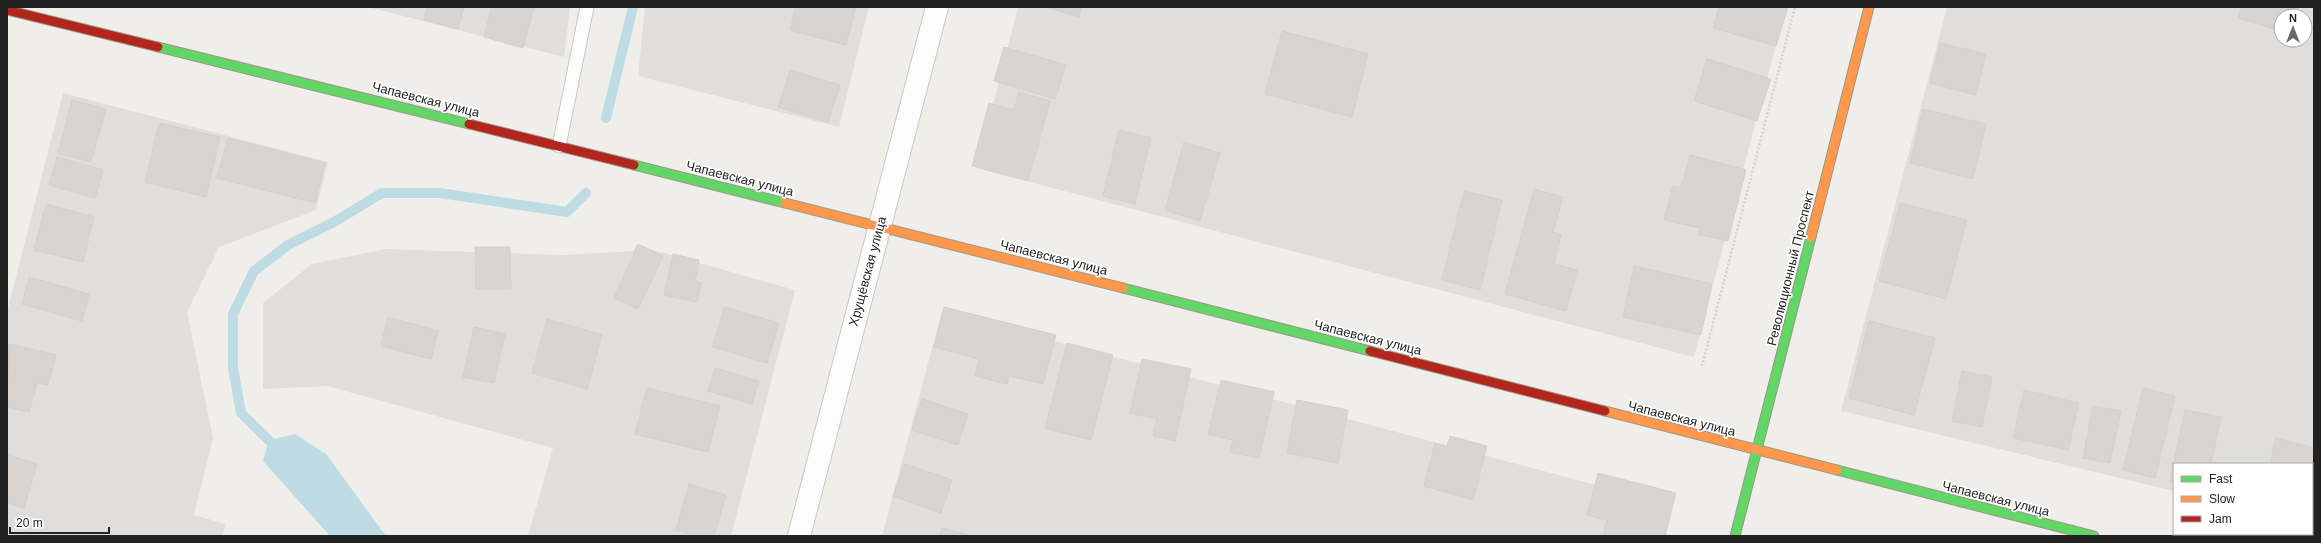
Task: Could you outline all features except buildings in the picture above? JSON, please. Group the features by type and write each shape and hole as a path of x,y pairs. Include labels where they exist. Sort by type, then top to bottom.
{"main road":[{"name":"Революционный Проспект","path":"1735,536 1870,7"},
{"name":"Чапаевская улица","path":"9,13 559,146 879,226 2094,536"}],"street":[{"name":"Хрущёвская улица","path":"799,536 937,7"}],"lane":[{"path":"559,146 587,7"}],"path":[{"path":"1702,366 1795,7"}],"shaded area":[{"path":"368,7 570,7 564,57"},
{"path":"645,7 869,7 839,127 638,76"},
{"path":"1018,7 1786,7 1694,357 977,168"},
{"path":"1947,7 2314,7 2314,524 2313,463 2173,463 2173,491 1841,411"},
{"path":"63,93 328,162 316,210 219,247 187,312 213,438 194,515 226,524 222,536 7,536 7,312"},
{"path":"636,245 795,290 731,536 528,536 553,448 327,386 263,389 263,303 312,264 386,249 563,255 634,251"},
{"path":"942,311 1656,501 1647,536 882,536"}],"water":[{"path":"295,434 326,454 386,536 330,536 263,461 269,440"}],"waterway":[{"path":"606,118 633,7"},
{"path":"278,449 241,413 233,368 233,314 254,271 288,245 334,222 382,193 440,193 567,212 586,193"}],"traffic: fast":[{"path":"158,47 469,124"},
{"path":"634,165 785,203"},
{"path":"1735,536 1811,237"},
{"path":"1123,288 1370,351"},
{"path":"1837,470 2094,536"}],"traffic: slow":[{"path":"1811,237 1869,7"},
{"path":"785,203 1123,288"},
{"path":"1605,411 1837,470"}],"traffic: jam":[{"path":"7,10 158,47"},
{"path":"469,124 634,165"},
{"path":"1370,351 1605,411"}]}
